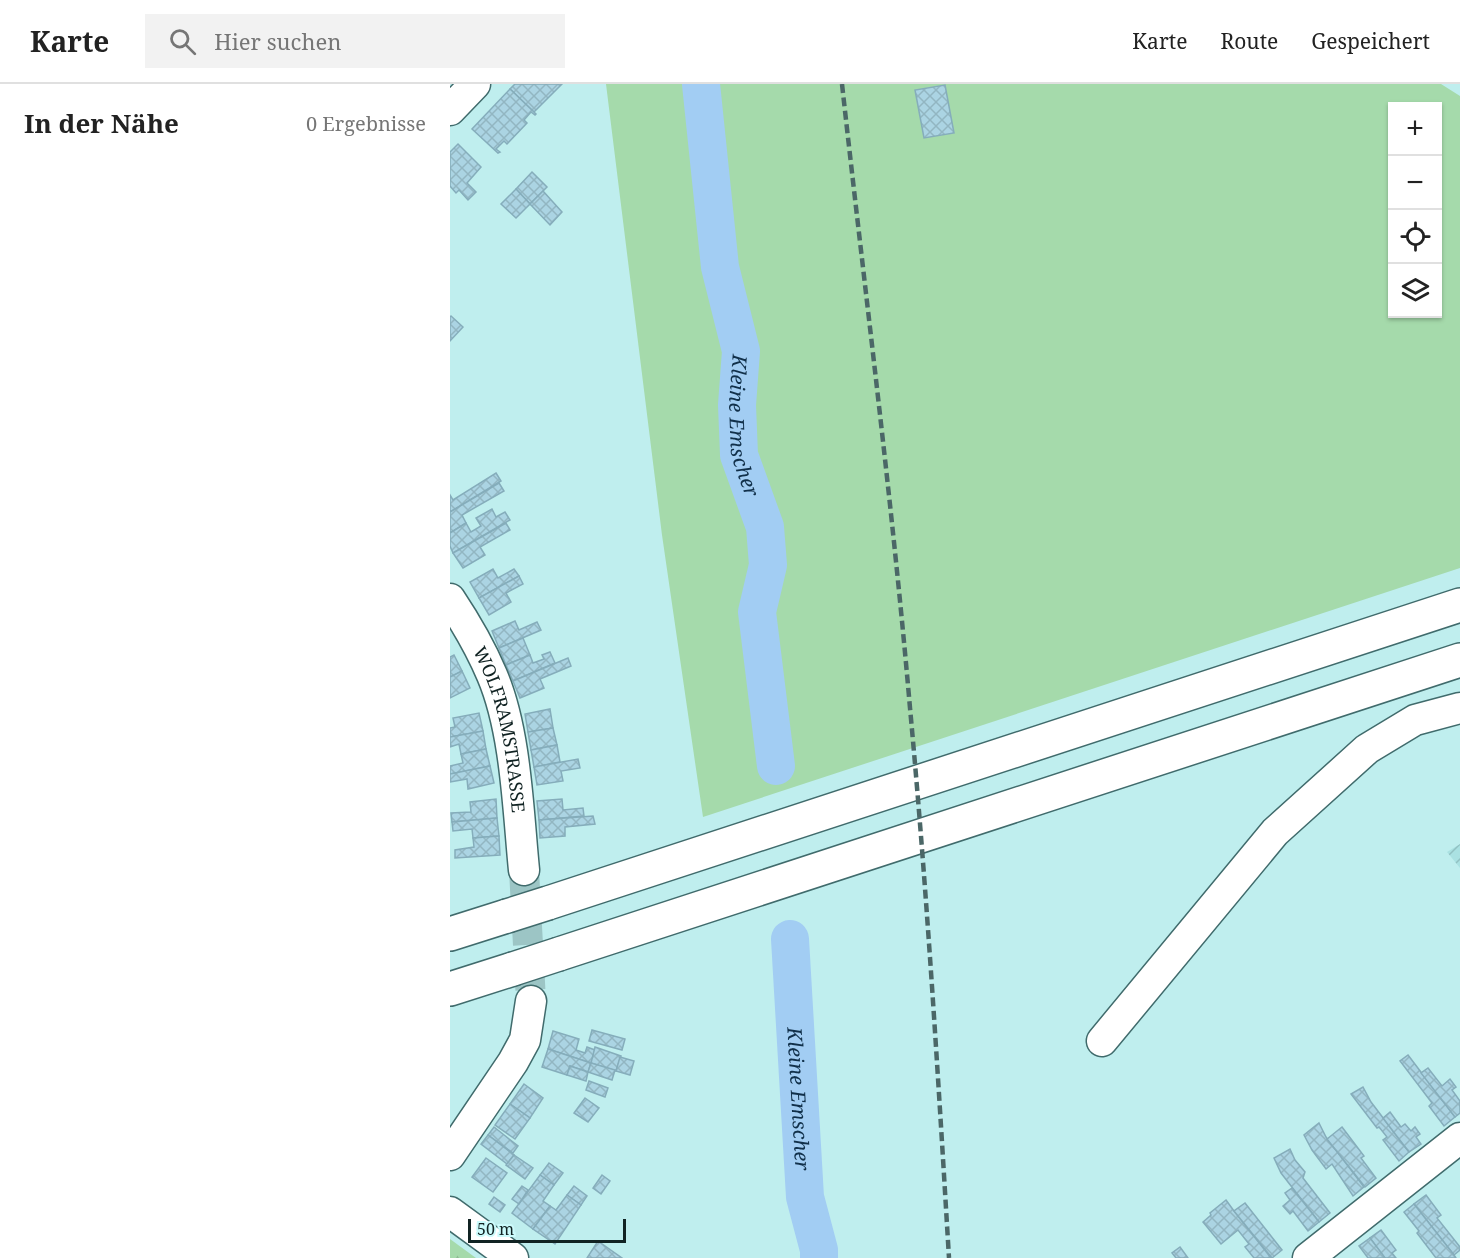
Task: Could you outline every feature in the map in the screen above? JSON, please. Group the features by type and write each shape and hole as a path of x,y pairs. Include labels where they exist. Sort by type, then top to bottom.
{"highway":[{"path":"450,934 1460,605"},
{"path":"450,989 1460,660"}],"street":[{"path":"450,110 475,84"},
{"name":"WOLFRAMSTRASSE","path":"450,599 482,654 493,676 500,698 512,760 524,870"},
{"path":"1102,1041 1275,832 1367,749 1415,720 1460,708"},
{"path":"450,1155 513,1062 525,1040 531,1001"},
{"path":"1308,1258 1460,1138"},
{"path":"450,1212 513,1258"}],"shaded area":[{"path":"1460,844 1460,868 1447,852"}],"green space":[{"path":"606,84 1441,84 1460,96 1460,568 703,817 662,535"},
{"path":"450,1239 476,1258 450,1258"}],"building":[{"path":"515,84 562,84 534,112 510,89"},
{"path":"945,85 954,133 924,138 915,90"},
{"path":"510,89 536,114 531,112 524,120 527,123 507,144 504,141 496,149 500,152 498,153 472,129"},
{"path":"458,144 481,167 467,183 476,192 468,200 459,190 456,193 450,186 450,152"},
{"path":"532,172 547,187 530,204 516,189"},
{"path":"516,189 530,204 516,218 501,204"},
{"path":"543,191 562,212 550,225 530,204"},
{"path":"450,317 463,327 450,341"},
{"path":"496,473 501,481 450,512 450,495 453,500"},
{"path":"499,483 504,491 462,515 466,523 450,533 450,512"},
{"path":"492,509 496,517 505,512 510,520 453,553 450,546 450,533 466,523 471,532 481,526 476,518"},
{"path":"506,523 510,530 480,547 485,555 463,568 453,553"},
{"path":"493,569 498,578 514,569 519,576 479,598 470,582"},
{"path":"519,576 523,584 506,593 511,602 489,615 479,598"},
{"path":"515,621 519,630 537,622 541,630 499,648 492,631"},
{"path":"523,638 530,655 506,665 499,648"},
{"path":"550,652 555,663 513,681 506,665 530,655 533,663 544,659 542,655"},
{"path":"454,655 462,671 450,677 450,657"},
{"path":"568,658 571,666 540,679 544,688 520,698 513,681"},
{"path":"462,671 470,688 450,698 450,677"},
{"path":"550,709 553,728 528,732 525,714"},
{"path":"479,713 483,731 450,737 450,728 455,727 453,718"},
{"path":"553,728 557,745 531,750 528,732"},
{"path":"483,731 486,749 461,754 459,744 450,747 450,737"},
{"path":"557,745 560,762 534,767 531,750"},
{"path":"486,749 490,766 450,774 450,766 463,763 461,754"},
{"path":"578,759 580,768 561,771 563,781 537,785 534,767"},
{"path":"490,766 494,783 468,789 467,779 450,782 450,774"},
{"path":"496,799 497,818 452,822 451,813 471,812 470,802"},
{"path":"562,799 563,810 583,808 584,816 539,820 537,801"},
{"path":"593,816 595,824 565,827 565,836 540,838 539,820"},
{"path":"497,818 499,836 473,838 472,829 453,831 452,822"},
{"path":"499,836 500,855 455,858 455,850 474,847 473,838"},
{"path":"592,1030 625,1039 622,1050 589,1041"},
{"path":"553,1031 579,1039 576,1050 585,1053 587,1047 595,1050 591,1063 548,1049"},
{"path":"595,1047 621,1056 616,1071 591,1063"},
{"path":"548,1049 591,1063 588,1072 570,1066 567,1075 542,1067"},
{"path":"1408,1055 1455,1117 1444,1126 1429,1106 1432,1103 1400,1061"},
{"path":"620,1057 634,1061 630,1075 616,1071"},
{"path":"591,1063 615,1070 612,1080 588,1072"},
{"path":"570,1066 588,1072 586,1081 567,1075"},
{"path":"1428,1068 1442,1086 1450,1079 1456,1087 1452,1090 1460,1101 1460,1113 1455,1117 1421,1073"},
{"path":"589,1081 608,1088 605,1097 586,1090"},
{"path":"524,1084 543,1098 530,1118 510,1104"},
{"path":"1363,1087 1371,1102 1409,1152 1399,1161 1383,1140 1387,1137 1379,1127 1377,1128 1351,1094"},
{"path":"585,1098 599,1108 588,1122 574,1113"},
{"path":"510,1104 530,1118 515,1139 495,1125"},
{"path":"1390,1112 1401,1127 1405,1124 1411,1131 1415,1127 1420,1134 1416,1137 1421,1144 1409,1152 1383,1118"},
{"path":"1319,1123 1326,1137 1364,1187 1353,1196 1332,1164 1326,1169 1304,1135"},
{"path":"494,1127 518,1146 513,1153 488,1135"},
{"path":"1342,1127 1364,1156 1361,1158 1376,1178 1365,1187 1327,1139"},
{"path":"488,1135 514,1155 507,1164 481,1144"},
{"path":"1290,1149 1295,1160 1305,1172 1303,1178 1330,1213 1319,1222 1281,1173 1274,1158"},
{"path":"514,1155 533,1168 525,1179 506,1165"},
{"path":"486,1158 507,1173 493,1192 472,1177"},
{"path":"549,1163 563,1173 554,1185 540,1175"},
{"path":"540,1175 554,1185 543,1201 550,1206 533,1229 512,1213"},
{"path":"602,1175 610,1181 601,1194 593,1188"},
{"path":"522,1186 528,1190 519,1204 512,1199"},
{"path":"574,1186 587,1196 581,1205 567,1195"},
{"path":"1292,1188 1319,1222 1308,1231 1293,1211 1290,1214 1283,1206 1290,1200 1285,1193"},
{"path":"567,1195 581,1205 555,1244 533,1229 550,1206 556,1210"},
{"path":"1426,1195 1441,1215 1437,1218 1460,1247 1454,1255 1414,1204"},
{"path":"494,1197 505,1205 500,1212 489,1204"},
{"path":"1226,1200 1271,1258 1254,1258 1245,1247 1249,1244 1238,1230 1221,1244 1203,1222"},
{"path":"1245,1203 1282,1250 1272,1258 1234,1211"},
{"path":"1414,1204 1456,1258 1436,1258 1404,1212"},
{"path":"1381,1230 1396,1250 1392,1253 1396,1258 1385,1258 1370,1238"},
{"path":"1370,1238 1385,1258 1368,1258 1359,1246"},
{"path":"598,1241 622,1258 587,1258"},
{"path":"1180,1247 1188,1258 1176,1258 1172,1253"}],"waterway":[{"name":"Kleine Emscher","path":"701,84 720,267 741,351 737,405 739,455 765,527 768,565 757,612 776,766"},
{"name":"Kleine Emscher","path":"790,939 805,1197 819,1258"}],"tunnel":[{"path":"524,870 531,1001"}],"railway":[{"path":"842,84 903,630 927,914 949,1258"}]}
